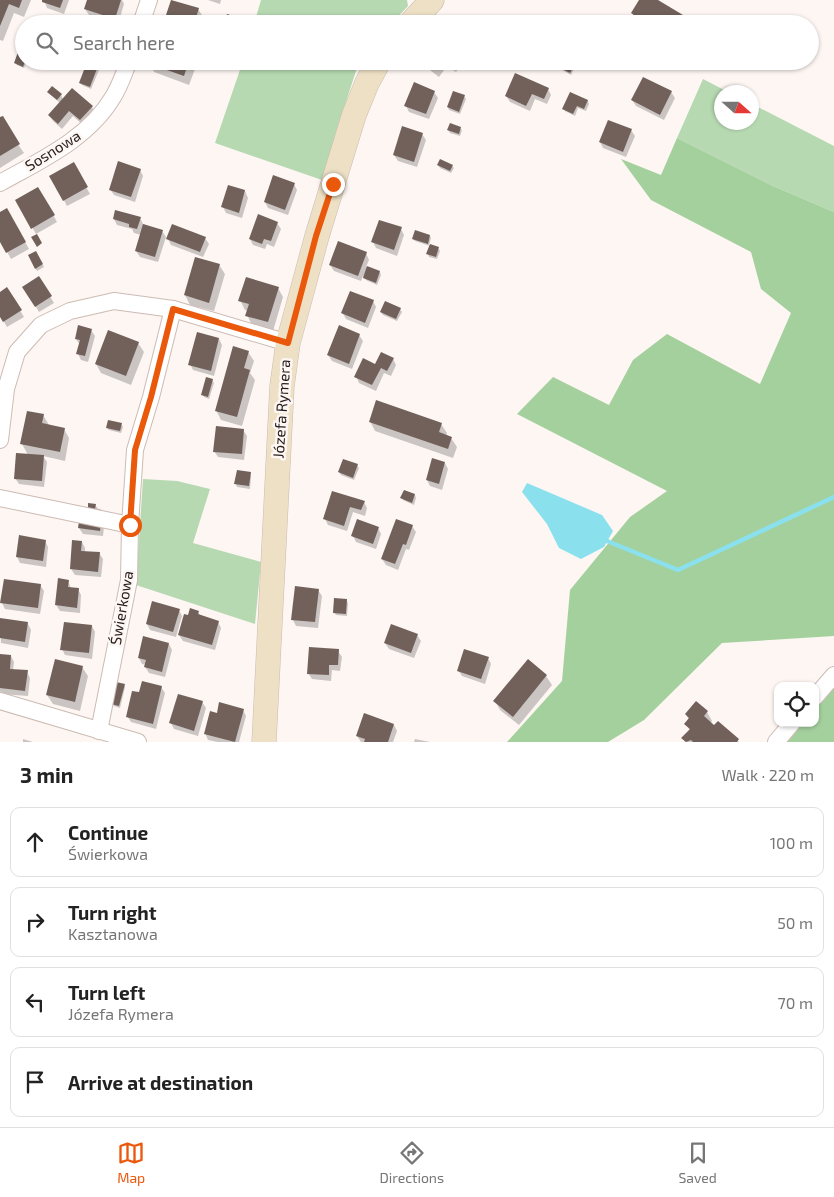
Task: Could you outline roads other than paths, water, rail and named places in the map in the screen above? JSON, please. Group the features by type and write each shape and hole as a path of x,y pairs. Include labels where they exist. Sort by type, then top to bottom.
{"street":[{"path":"144,15 149,0"},
{"path":"418,15 432,0"},
{"name":"Sosnowa","path":"0,183 64,146 85,131 102,114 114,96 125,70"},
{"name":"Józefa Rymera","path":"264,742 282,386 288,343 316,236 354,115 366,83 374,70"},
{"path":"0,440 2,404 17,352 41,325 70,312 114,301 173,309 288,343"},
{"name":"Świerkowa","path":"98,731 129,580 130,525 135,450 151,397 173,309"},
{"path":"0,498 130,525"},
{"path":"819,692 834,675"},
{"path":"0,702 138,742"},
{"path":"776,742 789,727"}],"water":[{"path":"527,483 602,515 613,531 604,547 581,559 559,548 547,524 522,492"}],"waterway":[{"path":"607,541 678,570 834,497"}]}
